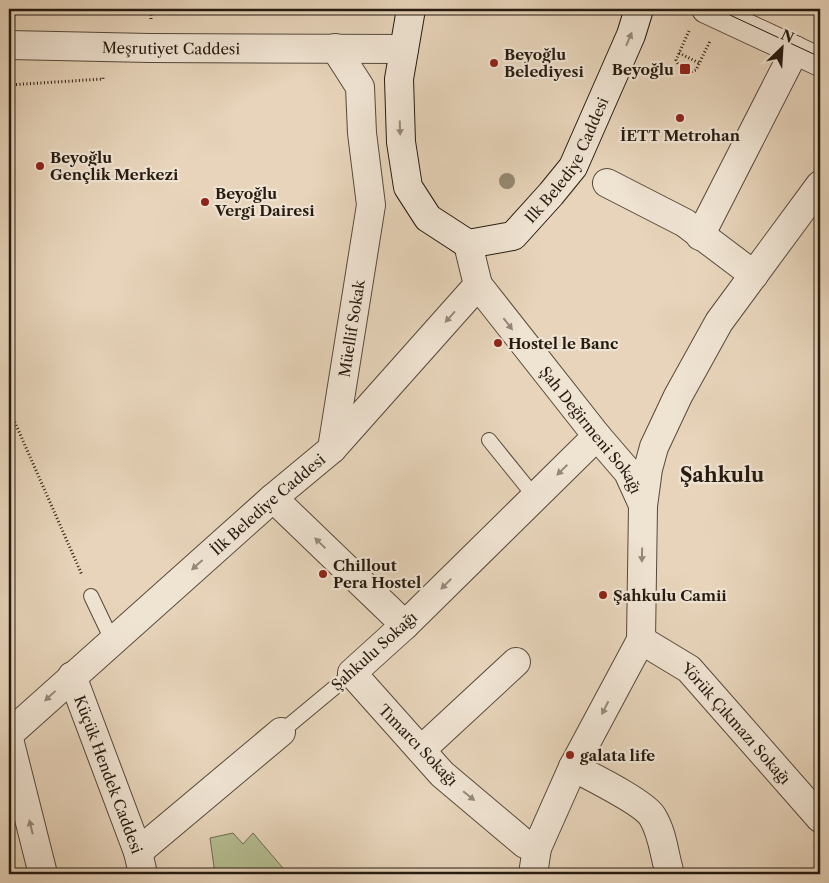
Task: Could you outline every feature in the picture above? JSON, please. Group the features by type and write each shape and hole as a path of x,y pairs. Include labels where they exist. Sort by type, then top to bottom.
{"street":[{"path":"411,9 399,79 401,142 408,187 428,218 468,244 478,285"},
{"name":"Ilk Belediye Caddesi","path":"468,244 513,236 573,167 631,35 639,9"},
{"path":"706,9 820,62"},
{"name":"Meşrutiyet Caddesi","path":"9,45 404,49"},
{"name":"Müellif Sokak","path":"332,450 371,205 362,134 360,87 335,48"},
{"path":"700,236 795,50"},
{"path":"607,183 685,223 754,275"},
{"path":"535,861 573,767 640,640 643,506 652,454 678,396 719,322 820,185"},
{"name":"İlk Belediye Caddesi","path":"9,734 273,498 332,450 478,285"},
{"name":"Şah Değirmeni Sokağı","path":"478,285 596,436 628,472 643,506"},
{"name":"Şahkulu Sokağı","path":"352,673 405,625 596,436"},
{"path":"273,498 405,625"},
{"name":"Yörük Çıkmazı Sokağı","path":"640,640 689,669 820,818"},
{"path":"420,750 516,662"},
{"name":"Tımarcı Sokağı","path":"352,673 442,774 525,844 535,861"},
{"name":"Küçük Hendek Caddesi","path":"72,676 140,863"},
{"name":"Şahkulu Sokağı","path":"140,863 281,732"},
{"path":"9,739 43,874"},
{"path":"573,767 638,804 651,814 660,833 670,874"}],"lane":[{"path":"488,440 535,497"},
{"path":"91,596 112,640"},
{"name":"Şahkulu Sokağı","path":"281,732 352,673"}],"path":[{"path":"689,31 676,60 679,66 690,72 696,70 710,40"},
{"path":"679,54 699,63"},
{"path":"9,85 86,79"},
{"path":"9,409 91,596"}],"green space":[{"path":"233,833 243,844 253,833 288,874 215,874 210,838"}],"tram line":[{"path":"717,9 820,57"}],"place":[{"name":"Beyoğlu Belediyesi","path":"494,63"},
{"name":"Beyoğlu","path":"685,69"},
{"name":"İETT Metrohan","path":"680,118"},
{"name":"Beyoğlu Gençlik Merkezi","path":"40,166"},
{"name":"Beyoğlu Vergi Dairesi","path":"205,202"},
{"name":"Hostel le Banc","path":"498,343"},
{"name":"Chillout Pera Hostel","path":"323,574"},
{"name":"Şahkulu Camii","path":"603,595"},
{"name":"galata life","path":"570,755"}],"district":[{"name":"Şahkulu","path":"722,475"}]}
